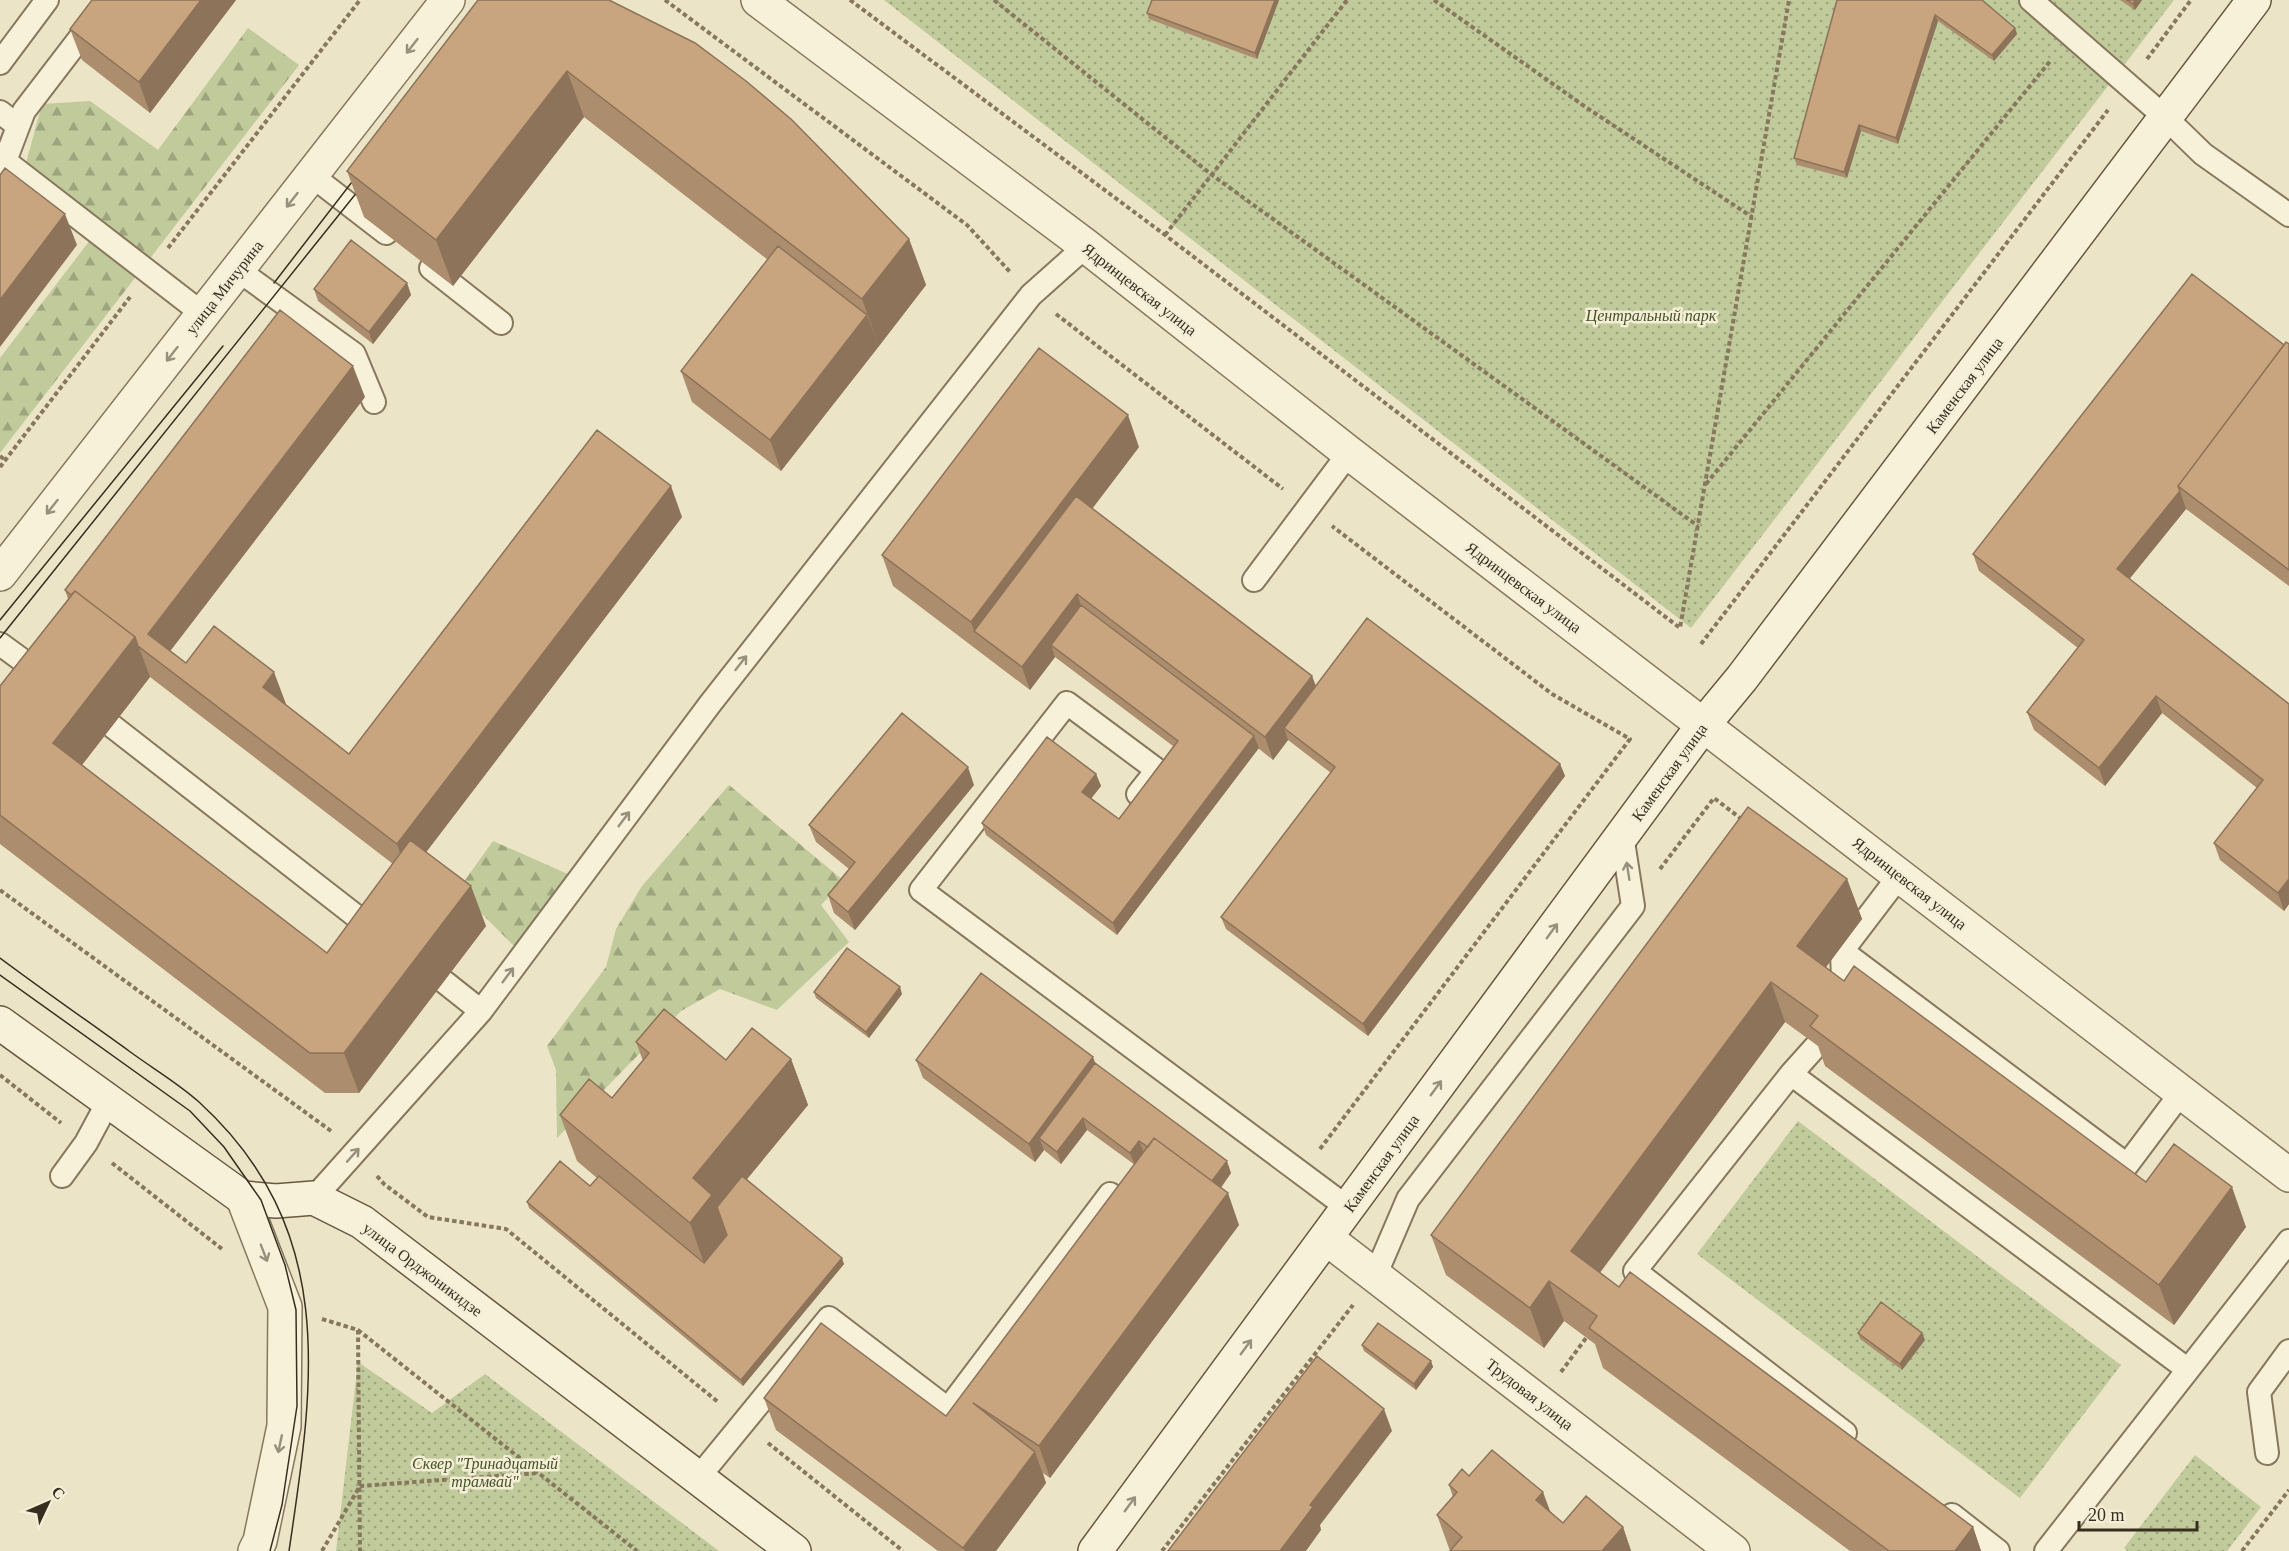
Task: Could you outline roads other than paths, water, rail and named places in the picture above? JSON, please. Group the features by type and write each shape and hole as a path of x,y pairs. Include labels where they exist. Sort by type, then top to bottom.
{"street":[{"name":"улица Мичурина","path":"0,574 448,0"},
{"name":"Ядринцевская улица","path":"758,0 1086,246 1348,453 2289,1175"},
{"name":"Каменская улица","path":"1095,1551 1704,724 1749,668 2254,0"},
{"path":"0,1023 243,1198 276,1201 314,1198"},
{"path":"243,1198 285,1307 284,1426 260,1541 255,1551"},
{"name":"улица Орджоникидзе","path":"314,1198 362,1222 404,1252 794,1551"},
{"name":"Трудовая улица","path":"1326,1238 1733,1551"}],"lane":[{"path":"0,63 47,0"},
{"path":"109,0 24,111 2,164 203,314"},
{"path":"2031,0 2166,117 2203,154 2289,215"},
{"path":"0,112 18,126"},
{"path":"311,175 501,323"},
{"path":"314,1198 481,1011 710,704 1031,295 1086,246"},
{"path":"238,270 354,354 374,402"},
{"path":"1254,580 1348,453"},
{"path":"0,644 50,680"},
{"path":"1129,806 1156,770 1067,703 921,890 1348,1208"},
{"path":"112,726 361,920"},
{"path":"1376,1276 1407,1199 1633,906 1622,836"},
{"path":"1844,1010 1842,951 1900,875"},
{"path":"1842,951 2127,1165 2181,1093"},
{"path":"423,965 481,1011"},
{"path":"1817,1045 1791,1074 1635,1271 1858,1443"},
{"path":"1791,1074 2187,1369"},
{"path":"62,1176 86,1143 108,1101"},
{"path":"698,1478 829,1318 948,1409 1110,1194"},
{"path":"2046,1551 2289,1241"},
{"path":"2266,1453 2259,1392 2289,1351"},
{"path":"1933,1501 1998,1551"}],"tram line":[{"path":"274,283 362,169"},
{"path":"0,638 366,181"},
{"path":"0,620 223,346"},
{"path":"0,958 199,1102 244,1151 276,1203 296,1256 306,1312 308,1369 305,1428 289,1551"},
{"path":"0,975 190,1111 224,1147 261,1200 285,1265 296,1310 297,1406 282,1505 270,1551"}],"park label":[{"name":"Центральный парк","path":"1651,315"},
{"name":"Сквер \"Тринадцатый трамвай\"","path":"485,1472"}]}
